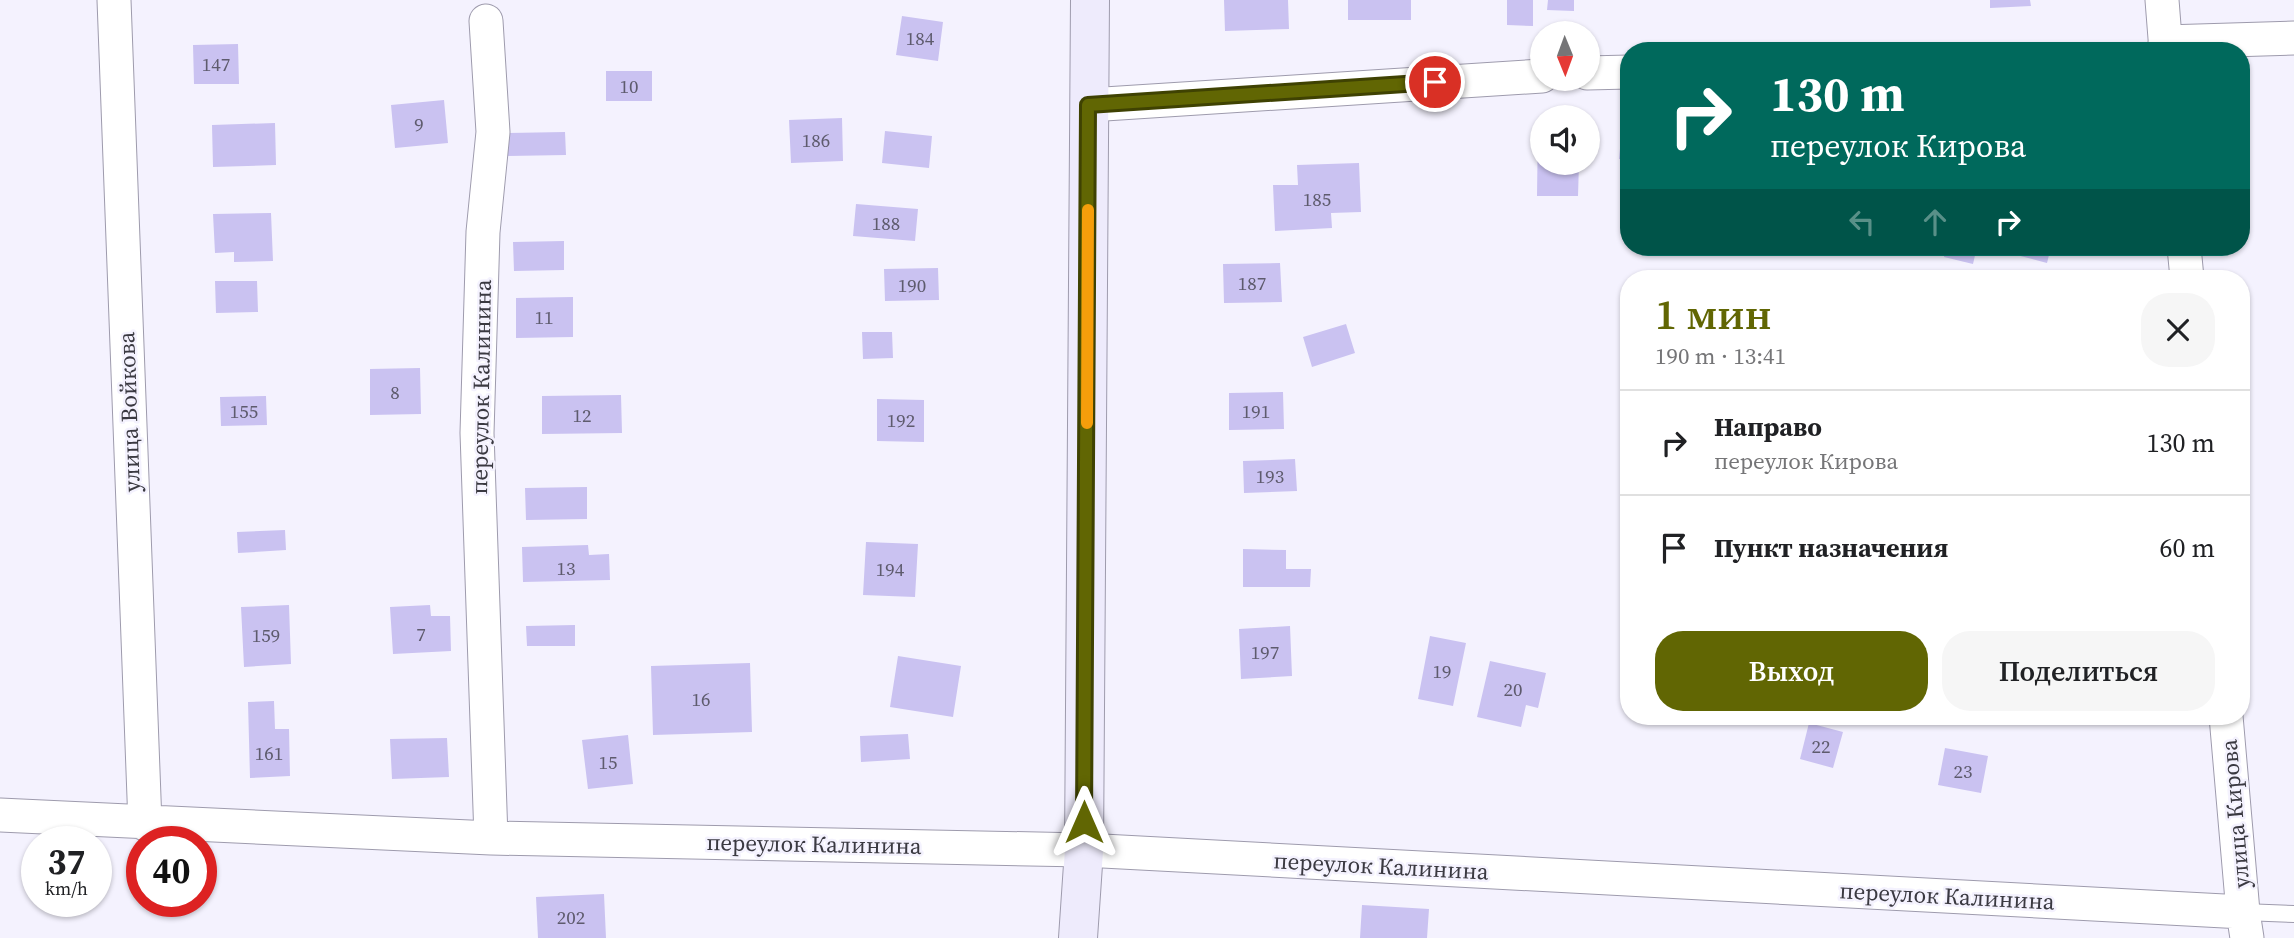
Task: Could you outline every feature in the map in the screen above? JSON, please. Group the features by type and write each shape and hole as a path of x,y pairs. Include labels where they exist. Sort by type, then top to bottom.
{"street":[{"name":"улица Войкова","path":"114,0 145,824"},
{"path":"1078,938 1084,850 1090,0"},
{"path":"2162,0 2166,42"},
{"name":"переулок Калинина","path":"486,21 493,132 484,232 477,433 491,838"},
{"path":"2237,42 2294,38"},
{"path":"1600,73 1620,72"},
{"path":"1088,105 1530,77"},
{"name":"улица Кирова","path":"2227,725 2245,925"},
{"name":"переулок Калинина","path":"0,815 145,824 491,838 1084,850 2245,925"}],"lane":[{"path":"2245,925 2294,914"}],"building":[{"path":"1224,0 1288,0 1289,29 1225,31"},
{"path":"1348,0 1411,0 1411,20 1348,20"},
{"path":"1507,0 1533,0 1533,21 1530,21 1530,26 1507,25"},
{"path":"1548,0 1574,0 1574,11 1547,10"},
{"path":"1990,0 2030,0 2031,6 1990,8"},
{"path":"902,16 943,22 938,61 896,55"},
{"path":"238,44 239,84 194,84 193,45"},
{"path":"606,71 652,71 652,101 606,101"},
{"path":"444,100 448,143 395,148 391,105"},
{"path":"842,118 843,161 791,163 789,120"},
{"path":"275,123 276,165 213,167 212,125"},
{"path":"885,131 932,136 929,168 882,163"},
{"path":"565,132 566,155 508,156 507,133"},
{"path":"1359,163 1361,212 1331,213 1332,228 1275,231 1273,185 1298,185 1297,165"},
{"path":"1537,175 1579,175 1578,196 1537,196"},
{"path":"856,204 918,209 915,241 853,236"},
{"path":"271,213 273,261 234,262 234,252 215,253 213,214"},
{"path":"564,241 564,270 514,271 513,242"},
{"path":"1944,256 1975,256 1973,264"},
{"path":"2020,256 2049,256 2047,263"},
{"path":"1280,263 1282,302 1224,303 1223,264"},
{"path":"938,268 939,300 885,301 884,269"},
{"path":"215,281 257,281 258,312 216,313"},
{"path":"573,297 573,337 516,338 516,298"},
{"path":"1346,324 1355,353 1312,367 1303,337"},
{"path":"862,332 892,332 893,358 863,359"},
{"path":"420,368 421,414 370,415 370,369"},
{"path":"1283,392 1284,429 1229,430 1229,393"},
{"path":"621,395 622,433 542,434 542,396"},
{"path":"266,396 267,425 221,426 220,397"},
{"path":"877,399 924,400 924,442 877,441"},
{"path":"1295,459 1297,491 1244,493 1243,461"},
{"path":"587,487 587,519 526,520 525,488"},
{"path":"285,530 286,550 238,553 237,532"},
{"path":"866,542 918,544 915,597 863,595"},
{"path":"588,545 589,555 609,554 610,580 523,582 522,547"},
{"path":"1243,549 1286,550 1286,569 1311,569 1310,587 1243,587"},
{"path":"289,605 291,664 244,667 241,607"},
{"path":"430,605 431,616 450,616 451,651 393,654 390,607"},
{"path":"575,625 575,646 527,646 526,626"},
{"path":"1290,626 1292,676 1241,679 1239,629"},
{"path":"1430,636 1466,643 1453,706 1418,699"},
{"path":"898,656 961,666 953,717 890,707"},
{"path":"1490,661 1546,673 1538,708 1526,705 1521,727 1477,717"},
{"path":"750,663 752,732 653,735 651,666"},
{"path":"274,701 275,729 289,729 290,776 250,778 248,702"},
{"path":"1808,725 1843,732 1833,768 1800,759"},
{"path":"908,734 910,759 861,762 860,736"},
{"path":"628,735 633,784 588,789 582,740"},
{"path":"447,738 449,777 392,779 390,739"},
{"path":"1945,748 1988,756 1981,793 1938,785"},
{"path":"604,894 606,938 538,938 536,897"},
{"path":"1362,905 1429,909 1427,938 1360,938"}],"slow traffic":[{"path":"1087,423 1088,210"}],"route":[{"path":"1084,822 1088,105 1435,82"}]}
